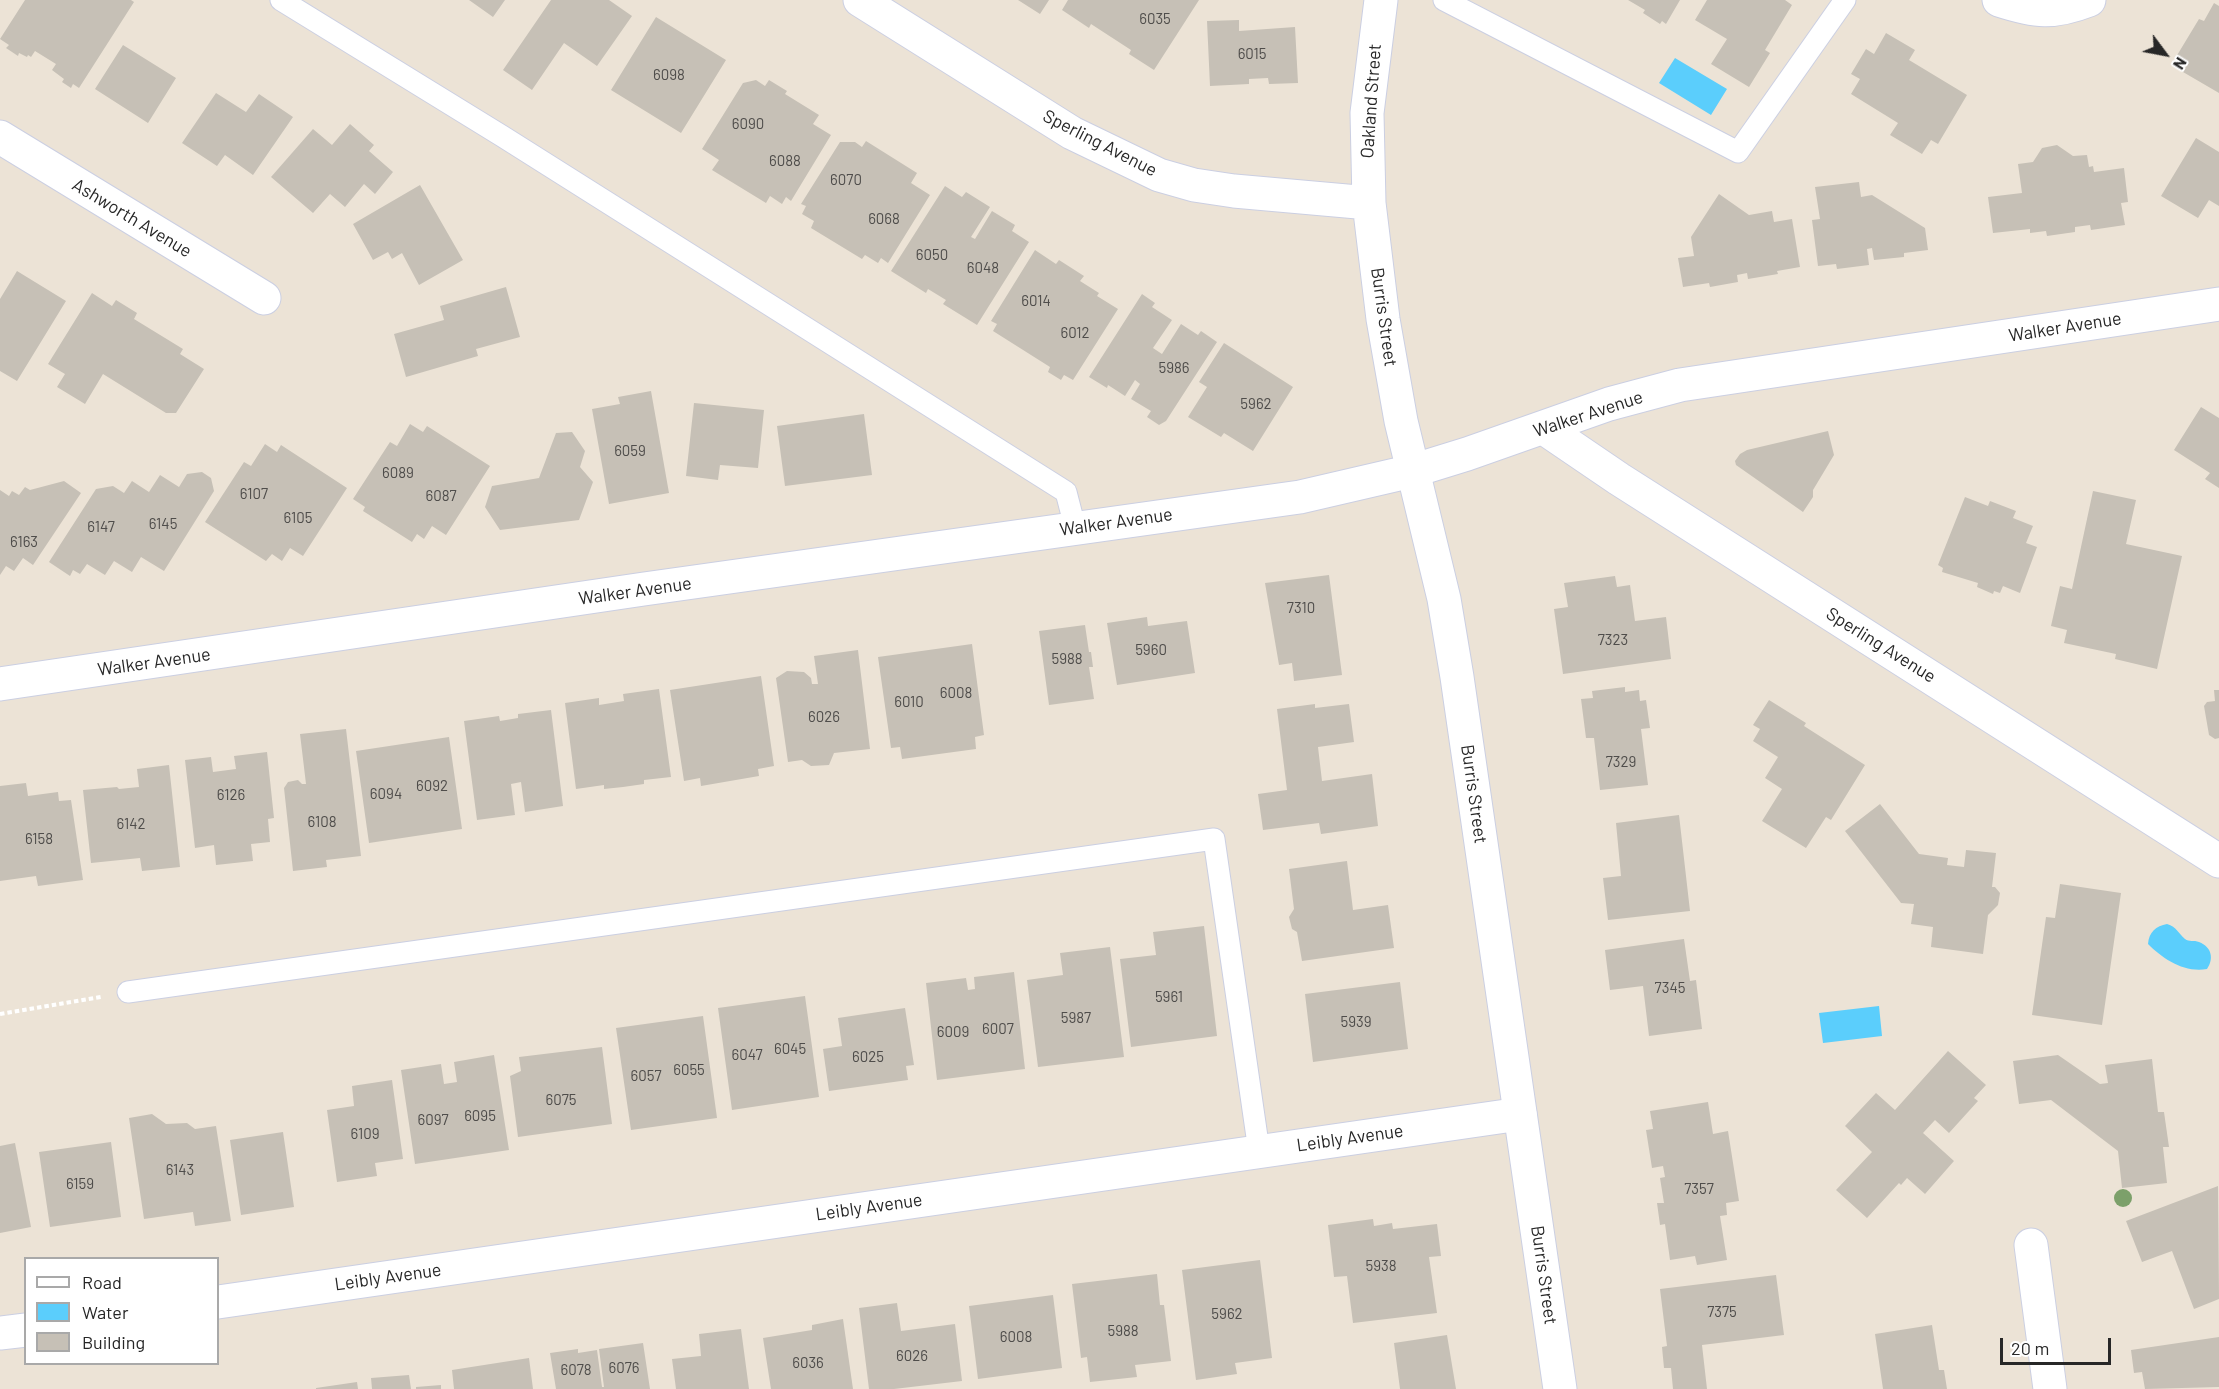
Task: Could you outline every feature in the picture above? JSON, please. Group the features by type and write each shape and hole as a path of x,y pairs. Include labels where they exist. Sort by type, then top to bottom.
{"street":[{"name":"Sperling Avenue","path":"860,0 1072,133 1159,175 1194,185 1244,192 1369,203"},
{"name":"Oakland Street","path":"1369,203 1367,113 1381,0"},
{"path":"1999,0 2028,10 2065,9 2089,0"},
{"name":"Ashworth Avenue","path":"0,137 264,298"},
{"name":"Burris Street","path":"1369,203 1391,369 1412,471 1444,599 1455,666 1560,1389"},
{"name":"Walker Avenue","path":"0,684 1076,527 1300,497 1412,471 1610,404 1680,385 2219,303"},
{"name":"Sperling Avenue","path":"1544,428 1619,479 2219,861"},
{"name":"Leibly Avenue","path":"219,1302 1520,1114"},
{"path":"2031,1245 2050,1389"},
{"path":"0,1333 24,1330"}],"lane":[{"path":"281,0 502,136 1066,492 1076,527"},
{"path":"1444,0 1738,152 1845,0"},
{"path":"128,992 1214,839 1259,1151"}],"path":[{"path":"0,1014 128,992"}],"water":[{"path":"1675,58 1727,89 1711,115 1659,83"},
{"path":"2167,924 2175,928 2187,940 2199,942 2207,947 2211,957 2207,969 2190,969 2174,964 2148,944 2154,930"},
{"path":"1879,1006 1882,1036 1823,1043 1819,1013"}],"building":[{"path":"25,0 131,0 134,2 79,88 73,84 71,88 62,82 64,79 52,70 56,64 35,51 31,57 19,53 18,56 6,48 9,45 0,39"},
{"path":"469,0 505,0 493,17"},
{"path":"551,0 609,0 632,16 597,66 564,43 532,90 503,70"},
{"path":"1018,0 1049,0 1040,14"},
{"path":"1068,0 1199,0 1154,70 1129,54 1131,50 1091,24 1089,28 1062,10"},
{"path":"1628,0 1680,0 1666,24 1662,21 1660,24 1643,13 1645,10"},
{"path":"1707,0 1785,0 1792,5 1765,50 1770,53 1749,87 1711,64 1727,39 1695,20"},
{"path":"2214,3 2219,6 2219,93 2183,72 2188,63 2176,57 2199,19 2204,21"},
{"path":"656,17 726,60 681,133 611,90"},
{"path":"1239,20 1239,31 1295,27 1298,83 1269,84 1268,78 1249,79 1249,84 1210,86 1207,21"},
{"path":"1886,33 1915,50 1909,60 1967,95 1938,144 1931,140 1922,154 1890,135 1898,123 1851,94 1860,79 1851,74 1866,49 1874,54"},
{"path":"123,45 176,78 148,123 95,89"},
{"path":"756,80 765,86 769,80 787,91 785,94 819,115 813,124 831,135 791,201 786,197 782,204 770,196 766,203 712,170 719,160 702,149 743,83"},
{"path":"216,93 246,112 259,94 293,117 253,175 225,155 217,166 182,143"},
{"path":"350,124 374,145 369,151 393,172 375,194 364,184 345,207 330,194 313,213 271,177 313,129 332,145"},
{"path":"2196,138 2219,152 2219,206 2209,200 2198,218 2161,196"},
{"path":"866,141 917,173 911,183 930,195 888,263 881,258 878,263 865,255 862,259 811,228 814,221 802,214 806,206 801,204 840,142 855,142 862,147"},
{"path":"2057,145 2073,156 2087,155 2089,167 2093,166 2094,172 2124,168 2128,202 2121,203 2125,225 2091,230 2090,225 2075,227 2075,232 2047,236 2046,231 2030,233 2030,229 1993,233 1988,197 2022,193 2018,164 2033,162 2042,148"},
{"path":"1859,182 1861,197 1872,195 1925,228 1928,250 1904,253 1904,257 1874,260 1872,248 1867,249 1869,265 1837,269 1836,264 1818,266 1812,220 1820,219 1815,187"},
{"path":"420,185 463,260 419,285 402,253 392,259 388,252 373,260 353,224"},
{"path":"945,186 962,197 966,192 990,207 971,237 975,239 992,211 1015,225 1012,231 1029,242 977,325 943,304 946,300 928,289 926,293 891,271"},
{"path":"1719,194 1749,215 1772,211 1774,222 1792,219 1800,267 1777,271 1778,274 1748,279 1747,273 1737,275 1738,282 1710,287 1709,283 1683,287 1678,258 1694,256 1691,237"},
{"path":"1035,250 1056,264 1059,260 1084,276 1080,281 1099,293 1097,296 1118,309 1073,380 1064,375 1061,380 1048,372 1050,367 993,331 997,324 991,321"},
{"path":"17,271 66,301 17,381 0,371 0,299"},
{"path":"506,287 520,337 476,349 478,356 406,377 394,334 444,320 440,306"},
{"path":"92,293 112,306 116,300 137,313 134,319 183,349 180,354 204,369 176,413 166,413 103,374 85,404 57,387 65,374 48,364"},
{"path":"1142,294 1155,303 1152,307 1172,320 1153,348 1162,354 1181,324 1198,335 1201,331 1217,342 1166,421 1159,425 1147,417 1151,411 1131,399 1140,384 1135,380 1125,396 1089,377"},
{"path":"1224,343 1293,387 1253,451 1224,433 1221,437 1188,417 1207,387 1199,382"},
{"path":"651,391 669,493 609,504 592,409 620,404 618,397"},
{"path":"694,403 764,410 758,468 720,465 718,480 686,476"},
{"path":"2201,407 2219,418 2219,488 2205,479 2210,473 2174,450"},
{"path":"864,414 872,475 785,486 777,426"},
{"path":"410,424 423,432 427,426 490,466 446,535 432,526 424,539 417,534 412,542 363,511 365,507 353,499 390,442 397,446"},
{"path":"1828,431 1834,455 1803,512 1736,465 1735,461 1740,454 1747,450"},
{"path":"572,432 585,451 580,467 593,482 579,520 500,530 485,507 492,486 539,478 556,433"},
{"path":"265,444 277,452 281,445 347,488 303,556 290,548 282,561 272,554 266,561 205,522 244,462 251,466"},
{"path":"202,472 211,478 214,491 164,571 141,557 132,572 114,561 105,575 87,564 80,574 73,570 70,576 49,562 96,489 113,486 124,493 132,481 149,492 160,475 179,487 187,474"},
{"path":"64,481 81,493 33,565 23,558 14,571 6,566 0,575 0,490 9,496 12,491 19,495 25,487 30,490"},
{"path":"2093,491 2136,500 2126,544 2182,556 2157,669 2115,659 2116,654 2064,643 2067,630 2051,626 2060,586 2072,589"},
{"path":"1965,497 1988,506 1990,501 2016,511 2013,518 2033,526 2026,543 2037,547 2020,593 2003,586 2000,593 1994,591 1993,594 1977,587 1978,583 1942,572 1943,568 1938,565"},
{"path":"1329,575 1342,675 1294,681 1292,663 1279,665 1265,583"},
{"path":"1615,576 1617,587 1630,585 1635,621 1666,617 1671,659 1563,674 1554,609 1568,607 1564,583"},
{"path":"1147,617 1148,626 1187,621 1195,673 1117,685 1107,623"},
{"path":"1085,625 1093,667 1089,667 1094,699 1049,705 1039,631"},
{"path":"972,644 984,735 975,737 976,749 902,759 900,747 891,748 878,657"},
{"path":"858,650 870,749 834,753 829,765 811,766 802,760 788,762 776,678 787,671 804,672 811,678 812,684 818,684 814,656"},
{"path":"761,676 774,766 758,769 759,776 701,786 700,778 684,781 670,690"},
{"path":"1625,687 1625,692 1639,690 1640,701 1646,700 1650,728 1641,729 1648,785 1600,790 1594,738 1586,738 1581,699 1593,698 1592,691"},
{"path":"659,689 671,777 644,780 644,784 623,787 604,789 604,785 576,789 565,703 599,698 599,705 624,701 623,694"},
{"path":"2214,690 2219,690 2219,738 2215,739 2209,735 2204,706 2207,702 2215,701"},
{"path":"1769,700 1806,723 1804,726 1865,765 1831,820 1826,817 1806,848 1762,821 1782,789 1765,778 1778,757 1753,741 1760,729 1753,725"},
{"path":"1315,704 1315,708 1349,704 1354,742 1318,747 1322,781 1372,774 1378,826 1321,834 1319,823 1263,830 1258,794 1287,790 1277,709"},
{"path":"551,710 563,806 525,812 521,782 511,784 515,815 477,820 464,721 499,716 500,721 518,718 518,714"},
{"path":"346,729 361,856 326,860 327,867 293,871 284,788 288,782 298,780 306,784 300,734"},
{"path":"449,737 462,829 369,843 356,751"},
{"path":"267,752 274,818 268,819 270,842 251,844 253,861 216,865 214,845 195,848 185,760 211,757 213,772 236,769 234,756"},
{"path":"169,765 180,867 142,871 140,858 91,863 83,790 139,787 137,769"},
{"path":"26,783 28,796 58,792 59,801 71,800 83,880 38,886 36,876 0,881 0,786"},
{"path":"1880,804 1919,854 1948,858 1947,865 1964,867 1966,850 1996,853 1992,887 2000,893 1998,905 1988,915 1983,954 1931,947 1933,927 1911,924 1914,904 1901,903 1845,831"},
{"path":"1679,815 1690,911 1608,920 1603,878 1621,876 1616,823"},
{"path":"1347,861 1353,910 1388,905 1394,948 1302,961 1297,932 1292,929 1289,917 1294,909 1289,869"},
{"path":"2060,884 2121,893 2102,1025 2032,1015 2046,917 2055,918"},
{"path":"1204,926 1217,1036 1131,1047 1120,959 1156,955 1153,932"},
{"path":"1684,939 1690,981 1696,980 1702,1029 1649,1036 1643,986 1610,990 1605,950"},
{"path":"1110,947 1124,1057 1038,1067 1027,980 1063,975 1060,953"},
{"path":"1014,972 1025,1069 937,1080 926,983 966,978 968,990 975,989 974,977"},
{"path":"1400,982 1408,1049 1313,1062 1305,994"},
{"path":"805,996 819,1097 732,1110 718,1008"},
{"path":"905,1008 914,1065 906,1066 908,1080 829,1091 823,1049 842,1046 838,1018"},
{"path":"703,1016 717,1118 631,1130 616,1028"},
{"path":"602,1047 612,1124 518,1137 510,1076 521,1071 519,1057"},
{"path":"1948,1051 1986,1085 1974,1098 1978,1101 1949,1133 1935,1120 1923,1133 1954,1161 1925,1194 1907,1178 1901,1185 1899,1183 1867,1218 1836,1190 1872,1152 1845,1126 1876,1093 1895,1110"},
{"path":"494,1055 509,1150 415,1164 401,1070 441,1064 444,1084 457,1082 454,1062"},
{"path":"2058,1055 2100,1084 2108,1083 2105,1065 2152,1059 2158,1112 2164,1112 2169,1147 2163,1147 2167,1183 2122,1188 2118,1151 2051,1100 2019,1104 2013,1061"},
{"path":"392,1080 403,1159 375,1163 377,1176 337,1182 327,1110 354,1106 352,1086"},
{"path":"1708,1102 1713,1134 1728,1131 1739,1201 1726,1203 1727,1215 1720,1216 1727,1260 1697,1265 1695,1256 1670,1260 1665,1224 1660,1225 1657,1203 1664,1203 1660,1178 1665,1177 1663,1166 1652,1168 1646,1130 1653,1129 1650,1111"},
{"path":"152,1114 166,1124 187,1123 195,1129 216,1126 231,1221 195,1226 193,1212 144,1219 129,1118"},
{"path":"283,1132 294,1207 241,1215 230,1140"},
{"path":"111,1142 121,1217 50,1227 39,1152"},
{"path":"15,1143 31,1227 0,1233 0,1146"},
{"path":"2218,1186 2219,1299 2194,1309 2172,1251 2142,1262 2126,1221"},
{"path":"1373,1219 1374,1226 1392,1223 1393,1229 1437,1224 1441,1256 1429,1257 1437,1313 1353,1323 1347,1276 1334,1277 1328,1225"},
{"path":"1260,1260 1272,1358 1235,1363 1237,1374 1196,1380 1182,1270"},
{"path":"1157,1274 1160,1305 1164,1305 1171,1361 1135,1365 1137,1377 1090,1382 1087,1357 1081,1358 1072,1284"},
{"path":"1776,1275 1784,1335 1702,1345 1707,1389 1673,1389 1671,1368 1664,1368 1662,1347 1667,1346 1660,1289"},
{"path":"1053,1295 1062,1368 978,1379 969,1306"},
{"path":"897,1303 901,1331 955,1324 962,1381 894,1389 869,1389 859,1308"},
{"path":"843,1319 853,1389 771,1389 763,1338 812,1330 812,1325"},
{"path":"1932,1325 1939,1370 1944,1370 1947,1389 1883,1389 1875,1334"},
{"path":"741,1329 749,1389 676,1389 672,1359 701,1356 699,1334"},
{"path":"1447,1335 1456,1389 1400,1389 1394,1343"},
{"path":"2219,1337 2219,1387 2145,1389 2142,1372 2134,1373 2131,1350"},
{"path":"643,1343 650,1389 556,1389 550,1353 578,1349 578,1353 597,1350 602,1387 604,1387 599,1349"},
{"path":"529,1358 533,1389 454,1389 452,1370"},
{"path":"409,1375 411,1389 372,1389 371,1378"},
{"path":"357,1382 358,1389 316,1389 316,1388"},
{"path":"441,1385 441,1389 416,1389 416,1387"}]}
